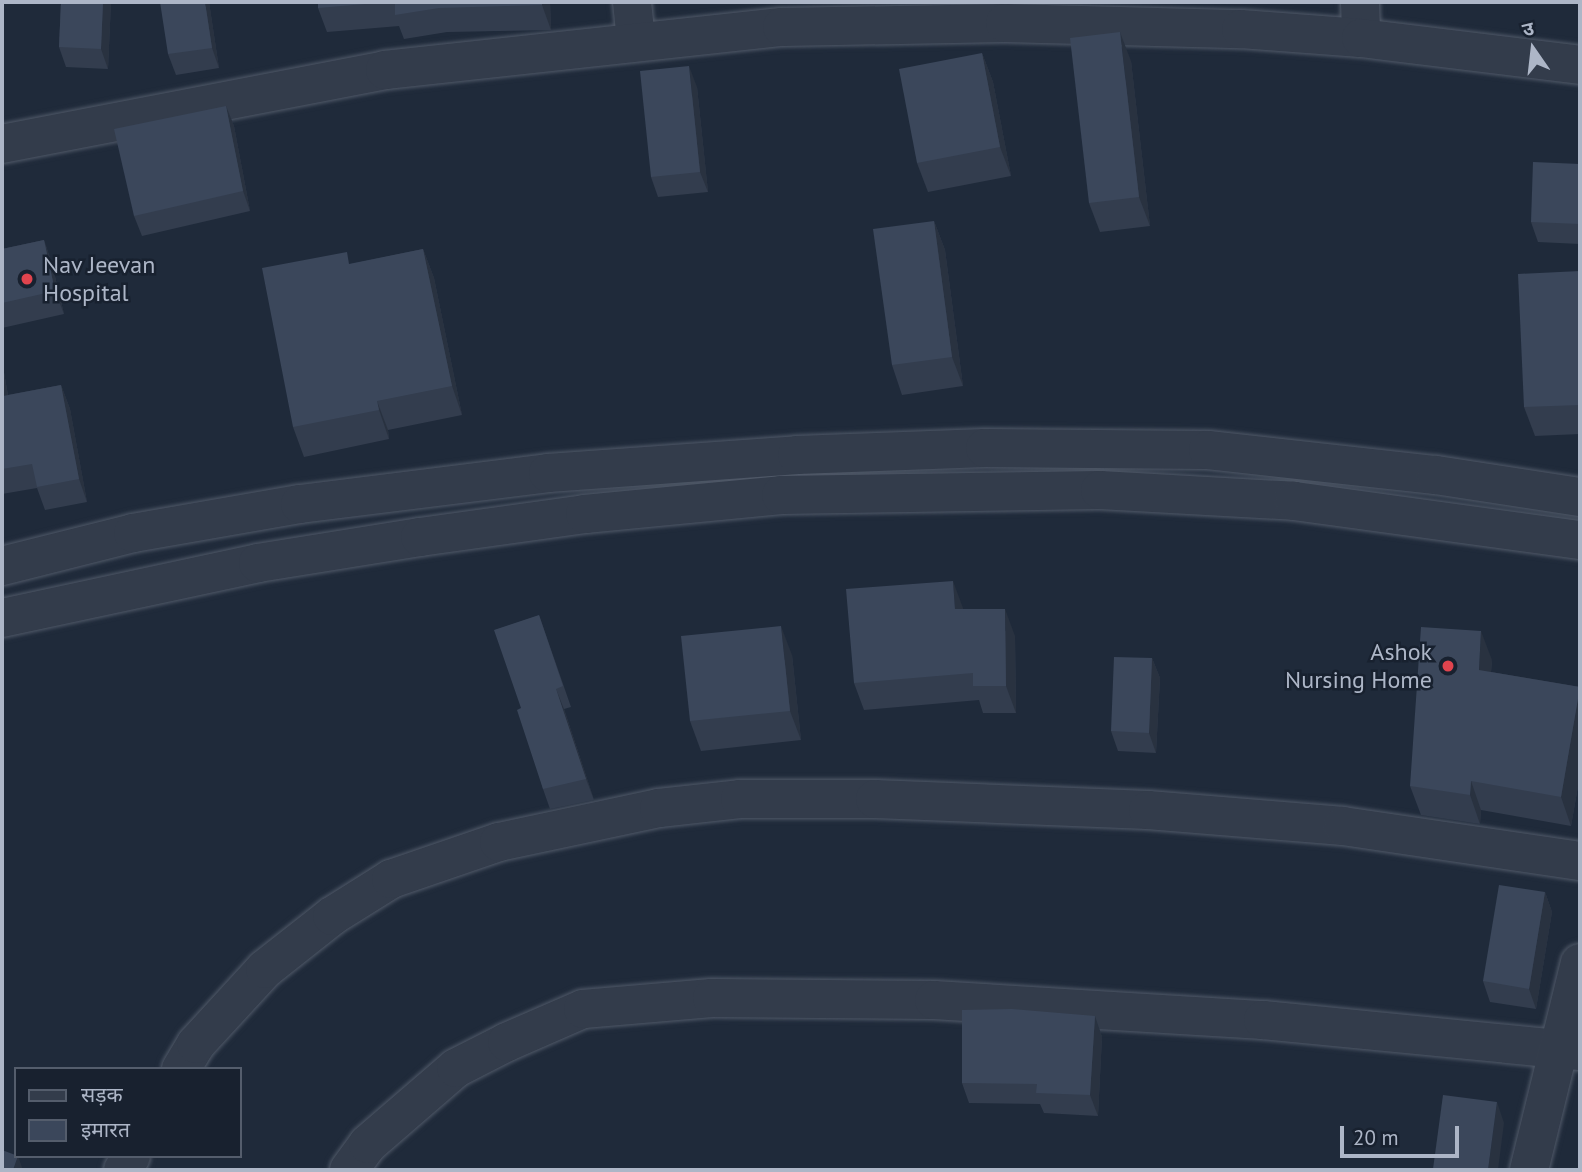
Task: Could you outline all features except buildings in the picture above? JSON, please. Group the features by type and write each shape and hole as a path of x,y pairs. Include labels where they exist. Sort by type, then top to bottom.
{"street":[{"path":"632,2 636,41"},
{"path":"2,144 384,70 782,27 1005,23 1241,29 1360,20 1580,65"},
{"path":"2,566 133,533 300,503 548,473 797,455 985,448 1208,450 1436,475 1580,496"},
{"path":"2,618 258,563 420,537 584,514 781,495 1100,490 1266,499 1580,540"},
{"path":"182,1067 196,1044 265,969 332,916 391,878 499,842 659,808 740,799 862,799 1148,810 1343,826 1580,861"},
{"path":"1529,1170 1569,1050 1580,963"},
{"path":"349,1170 368,1144 456,1068 583,1009 712,998 934,1000 1263,1020 1569,1050"}],"place":[{"name":"Nav Jeevan Hospital","path":"27,279"},
{"name":"Ashok Nursing Home","path":"1448,666"}]}
